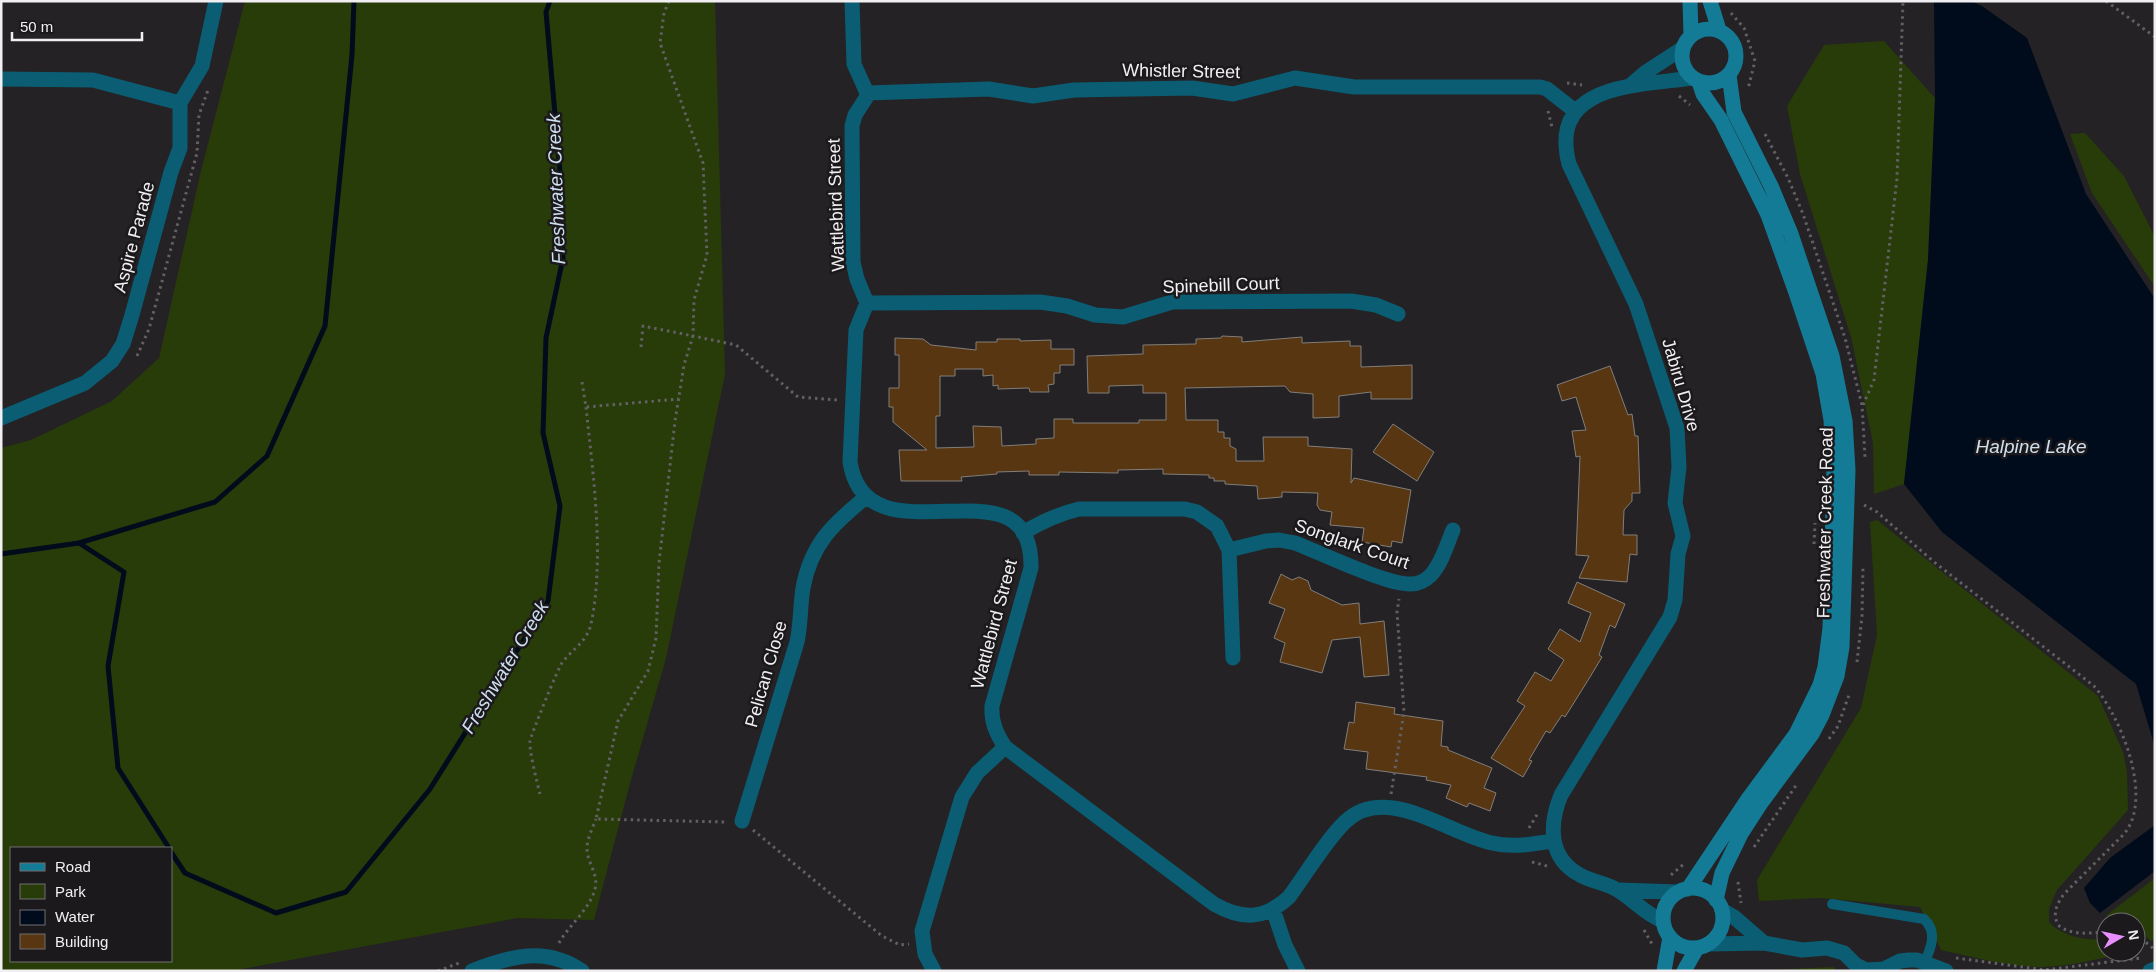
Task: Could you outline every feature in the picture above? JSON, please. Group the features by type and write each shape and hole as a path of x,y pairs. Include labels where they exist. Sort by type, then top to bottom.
{"main road":[{"path":"1690,1 1687,42 1683,64 1696,80 1716,83 1729,74 1735,64 1735,48 1731,40 1719,30 1710,1"},
{"path":"1687,42 1704,29 1719,30"},
{"name":"Freshwater Creek Road","path":"1719,905 1722,873 1741,834 1761,803 1812,734 1822,715 1836,676 1842,637 1848,470 1845,421 1832,356 1788,226 1771,186 1734,112 1729,74"},
{"name":"Freshwater Creek Road","path":"1683,890 1796,734 1820,685 1825,667 1830,628 1834,471 1831,420 1823,374 1783,254 1753,182 1721,120 1696,80"},
{"path":"1684,971 1703,946 1721,929 1719,905 1704,890 1683,890 1667,904 1663,921 1670,937 1687,948 1703,946"},
{"path":"1664,971 1670,937"}],"street":[{"path":"1,79 93,80 180,103 202,66 216,1"},
{"path":"852,1 854,64 867,92"},
{"name":"Jabiru Drive","path":"1632,84 1687,42"},
{"name":"Whistler Street","path":"867,92 989,89 1033,96 1074,90 1192,88 1233,94 1295,78 1354,87 1532,86 1547,89 1576,111"},
{"name":"Jabiru Drive","path":"1553,841 1553,813 1561,795 1670,617 1675,600 1678,554 1683,536 1675,503 1679,467 1677,428 1636,304 1569,164 1566,152 1565,131 1576,111 1597,96 1632,84 1696,80"},
{"name":"Wattlebird Street","path":"867,92 866,98 855,115 852,126 853,262 857,279 867,303"},
{"name":"Aspire Parade","path":"1,418 85,383 112,361 122,344 132,316 171,172 180,148 180,103"},
{"name":"Spinebill Court","path":"867,303 1047,303 1095,315 1123,317 1172,302 1351,301 1376,305 1398,314"},
{"path":"867,303 856,330 850,462 855,479 866,497 874,503 892,510 992,512 1010,520 1023,532 1055,516 1079,509 1185,509 1196,512 1217,526 1229,550 1233,658"},
{"name":"Pelican Close","path":"742,821 797,642 802,618 803,590 813,553 825,534 866,497"},
{"name":"Songlark Court","path":"1229,550 1266,541 1287,541 1400,583 1412,584 1423,581 1432,575 1453,530"},
{"name":"Wattlebird Street","path":"1023,532 1030,549 1032,568 992,706 992,721 1005,747 1214,904 1233,914 1243,916 1273,909 1289,897 1346,821 1366,809 1389,807 1405,810 1490,843 1505,845 1553,841"},
{"path":"934,971 925,954 922,943 924,917 962,797 977,773 1005,747"},
{"path":"1553,841 1559,856 1579,875 1619,890 1651,916 1663,921"},
{"path":"1619,890 1683,890"},
{"path":"1719,905 1764,943"},
{"path":"1273,909 1284,945 1298,971"},
{"path":"1703,946 1764,943 1802,950 1833,949 1844,953 1862,969 1872,971 1884,969 1904,960 1917,960 1946,971"},
{"path":"472,971 516,956 537,954 555,957 582,971"}],"lane":[{"path":"1832,904 1924,919 1930,925 1932,939 1924,964"}],"path":[{"path":"555,957 559,942 570,925 591,902 596,888 596,878 586,848 596,819 618,721 648,671 656,638 659,563 679,399 684,365 693,336 694,300 707,255 703,163 660,43 664,13 669,1"},
{"path":"1862,405 1874,380 1897,178 1904,1"},
{"path":"2106,1 2155,37"},
{"path":"1728,8 1744,28 1755,61"},
{"path":"1552,129 1550,115 1545,107 1562,81 1574,85 1586,84"},
{"path":"1675,95 1693,107"},
{"path":"641,347 643,326 736,345 798,397 852,402"},
{"path":"540,794 530,741 561,664 578,649 590,627 594,602 596,546 593,475 582,382"},
{"path":"586,407 679,399"},
{"path":"1864,505 1877,512 1934,562 2094,686 2107,702 2134,770 2134,817 2131,826 2124,834 2064,894 2058,902 2056,915 2058,925 2069,931 2096,933"},
{"path":"1814,551 1815,513"},
{"path":"1389,807 1404,712 1397,612 1400,583"},
{"path":"1531,862 1528,826 1536,818 1539,810"},
{"path":"596,819 742,821 882,936 900,945 922,943"},
{"path":"1668,877 1674,874 1690,857"},
{"path":"1643,928 1651,940 1653,949"},
{"path":"1955,958 2045,970 2151,966"}],"green space":[{"path":"245,1 715,1 725,374 666,658 594,920 518,918 231,971 1,971 1,448 31,440 112,401 159,358 201,171"},
{"path":"1884,41 1935,98 1928,260 1904,484 1874,494 1873,443 1851,337 1800,174 1787,106 1824,45"},
{"path":"2085,133 2124,176 2155,237 2155,287 2092,193 2070,134"},
{"path":"1877,520 2098,696 2123,752 2127,771 2128,810 2057,890 2049,909 2049,922 2061,931 2075,937 2096,939 2096,960 2064,965 2031,967 1941,950 1920,907 1821,898 1759,901 1757,880 1861,708 1877,635 1870,522"},
{"path":"2155,878 2155,939 2151,941 2146,936 2146,912 2111,912"},
{"path":"1833,967 1838,971 1741,971"}],"water":[{"name":"Halpine Lake","path":"1934,1 1971,1 1982,6 2027,38 2086,194 2155,299 2155,747 2136,684 1942,532 1904,484 1928,260 1935,98"},
{"path":"2155,825 2155,871 2099,912 2090,903 2084,888 2110,858"}],"building":[{"path":"1222,336 1242,337 1242,342 1302,337 1302,343 1350,341 1350,346 1361,346 1361,367 1412,365 1412,399 1371,399 1371,392 1339,396 1339,417 1313,418 1313,394 1290,392 1285,386 1185,388 1186,420 1218,420 1218,432 1224,432 1224,438 1230,438 1230,446 1236,449 1236,461 1264,461 1263,437 1308,437 1308,446 1352,449 1351,483 1354,478 1411,490 1402,543 1392,541 1391,547 1362,542 1364,528 1330,525 1332,512 1320,510 1317,505 1318,493 1282,492 1282,497 1258,499 1257,486 1225,484 1225,481 1214,481 1214,478 1209,478 1209,475 1163,474 1163,469 1118,470 1118,473 1059,472 1059,475 1029,475 1029,471 997,472 997,474 961,477 962,481 901,481 899,450 927,450 893,422 893,407 889,407 889,388 899,388 899,355 895,355 895,338 923,339 931,345 976,350 976,342 997,342 997,339 1020,339 1020,341 1051,340 1051,349 1074,349 1074,365 1060,365 1060,373 1054,373 1054,384 1048,385 1049,392 1030,392 1029,388 998,389 998,385 993,386 993,375 983,376 983,369 955,369 955,376 940,376 940,416 936,416 936,448 974,447 973,426 1001,427 1002,446 1036,444 1036,439 1054,438 1054,419 1073,419 1073,423 1139,423 1139,420 1166,420 1166,393 1143,393 1143,385 1109,386 1109,393 1088,393 1087,356 1143,354 1143,345 1196,344 1196,339 1221,338"},
{"path":"1610,366 1628,415 1632,414 1635,436 1638,436 1640,493 1632,493 1632,501 1624,510 1623,535 1637,535 1637,555 1630,554 1627,582 1579,578 1589,556 1576,555 1580,456 1576,457 1572,431 1586,430 1576,397 1562,401 1557,385"},
{"path":"1393,424 1434,452 1417,481 1373,452"},
{"path":"1281,574 1292,580 1299,577 1308,581 1311,590 1342,605 1359,603 1360,624 1384,621 1389,675 1364,677 1360,637 1332,640 1322,673 1280,662 1285,643 1274,638 1285,609 1269,603"},
{"path":"1577,582 1625,604 1615,628 1610,625 1599,655 1602,657 1565,717 1562,715 1550,733 1546,731 1529,760 1532,761 1523,777 1491,758 1525,706 1517,701 1535,672 1551,681 1564,660 1548,649 1560,629 1580,642 1591,613 1568,603"},
{"path":"1356,702 1395,708 1394,714 1443,721 1441,746 1448,747 1448,750 1492,768 1484,788 1496,793 1490,811 1469,803 1467,807 1446,798 1451,785 1426,780 1427,777 1366,769 1368,752 1344,749 1349,722 1354,723"}],"waterway":[{"name":"Freshwater Creek","path":"1,554 79,543 215,502 267,456 325,326 352,55 354,1"},
{"name":"Freshwater Creek","path":"172,854 185,873 276,913 346,892 430,789 548,601 560,506 543,433 546,338 563,258 560,171 546,12 550,1"},
{"name":"Freshwater Creek","path":"79,543 124,572 108,666 118,768 168,847"}]}
